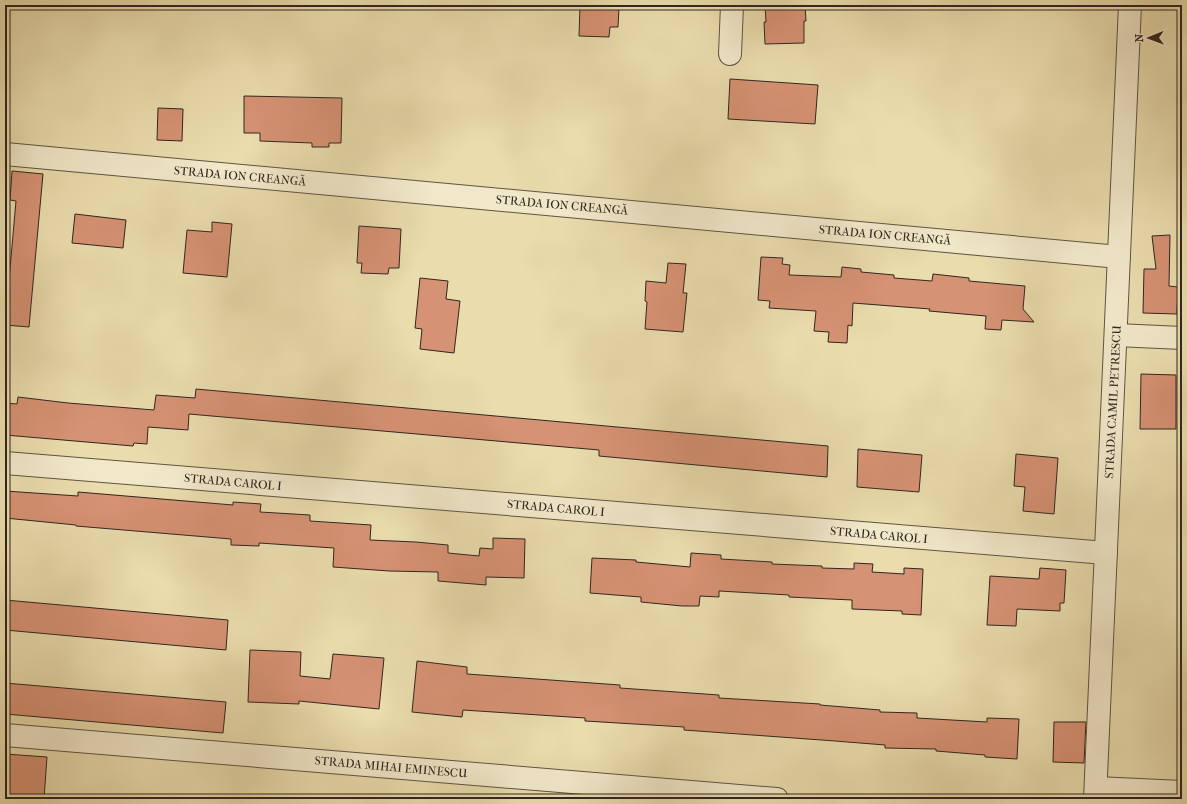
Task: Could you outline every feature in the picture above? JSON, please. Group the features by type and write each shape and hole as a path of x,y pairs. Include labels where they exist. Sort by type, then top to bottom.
{"street":[{"path":"730,54 732,5"},
{"name":"STRADA CAMIL PETRESCU","path":"1095,793 1130,5"},
{"name":"STRADA ION CREANGĂ","path":"5,154 1120,257"},
{"path":"1116,335 1182,338"},
{"name":"STRADA CAROL I","path":"5,463 1106,553"},
{"name":"STRADA MIHAI EMINESCU","path":"5,735 777,799"},
{"path":"1095,793 1182,792"}],"building":[{"path":"580,5 611,5 611,8 619,8 618,27 610,27 609,37 579,36"},
{"path":"765,5 805,5 806,21 804,21 804,43 765,44"},
{"path":"730,79 818,85 815,124 728,119"},
{"path":"244,96 342,98 341,143 329,143 329,147 312,147 312,143 260,141 260,133 244,133"},
{"path":"158,108 183,109 182,141 157,140"},
{"path":"12,171 43,174 29,327 5,325 16,201 10,200"},
{"path":"75,214 126,220 123,248 72,243"},
{"path":"212,222 232,224 227,277 183,273 187,230 212,232"},
{"path":"359,226 401,229 399,268 389,268 388,274 361,273 362,263 357,263"},
{"path":"1170,235 1169,286 1178,287 1177,314 1143,313 1144,269 1156,269 1152,236"},
{"path":"761,257 783,258 782,264 790,265 789,275 841,277 842,267 861,269 861,272 894,275 894,278 932,281 933,274 969,278 969,281 1025,286 1023,309 1034,322 1002,320 1001,330 985,329 986,316 929,311 930,309 853,303 852,326 848,325 847,343 828,342 829,332 814,331 816,311 769,308 770,301 758,300"},
{"path":"668,263 686,264 683,293 687,293 683,332 645,329 647,302 645,301 646,281 666,283"},
{"path":"420,278 448,281 446,299 460,301 454,353 420,349 422,329 415,328"},
{"path":"1141,374 1176,375 1176,429 1140,429"},
{"path":"196,389 828,446 827,477 599,456 599,450 189,414 188,430 148,427 147,444 134,443 133,446 5,435 5,403 17,404 18,397 68,403 154,410 156,395 195,398"},
{"path":"858,449 922,455 919,492 857,487"},
{"path":"1016,454 1058,458 1054,514 1023,511 1025,487 1014,486"},
{"path":"5,491 78,496 78,492 233,505 233,502 261,504 260,512 310,515 310,521 371,525 370,540 448,545 448,553 479,556 480,548 493,549 493,538 525,539 524,578 486,577 486,585 438,581 438,572 389,571 333,567 334,548 259,543 259,546 231,545 231,539 76,526 5,518"},
{"path":"691,553 721,555 721,559 772,562 772,564 822,566 822,568 854,569 854,563 873,564 872,572 904,574 904,568 923,569 921,615 902,614 902,611 852,609 852,600 789,597 789,595 719,591 719,597 700,596 699,606 682,606 641,602 641,597 590,593 592,558 636,560 636,562 690,567"},
{"path":"1040,568 1066,570 1064,603 1060,603 1060,611 1017,609 1016,626 987,625 990,576 1039,579"},
{"path":"5,600 228,620 226,650 5,630"},
{"path":"250,650 301,652 300,676 330,679 333,654 384,658 379,709 299,701 299,704 248,702"},
{"path":"417,661 467,667 467,674 620,685 620,688 719,695 719,698 820,704 880,710 880,712 917,713 917,718 987,722 987,718 1019,719 1017,759 936,751 936,749 885,748 885,745 684,730 684,727 585,721 585,718 463,710 462,717 412,712"},
{"path":"5,683 226,702 223,733 5,714"},
{"path":"1054,722 1086,722 1084,763 1053,762"},
{"path":"5,754 47,757 44,799 5,799"}]}
